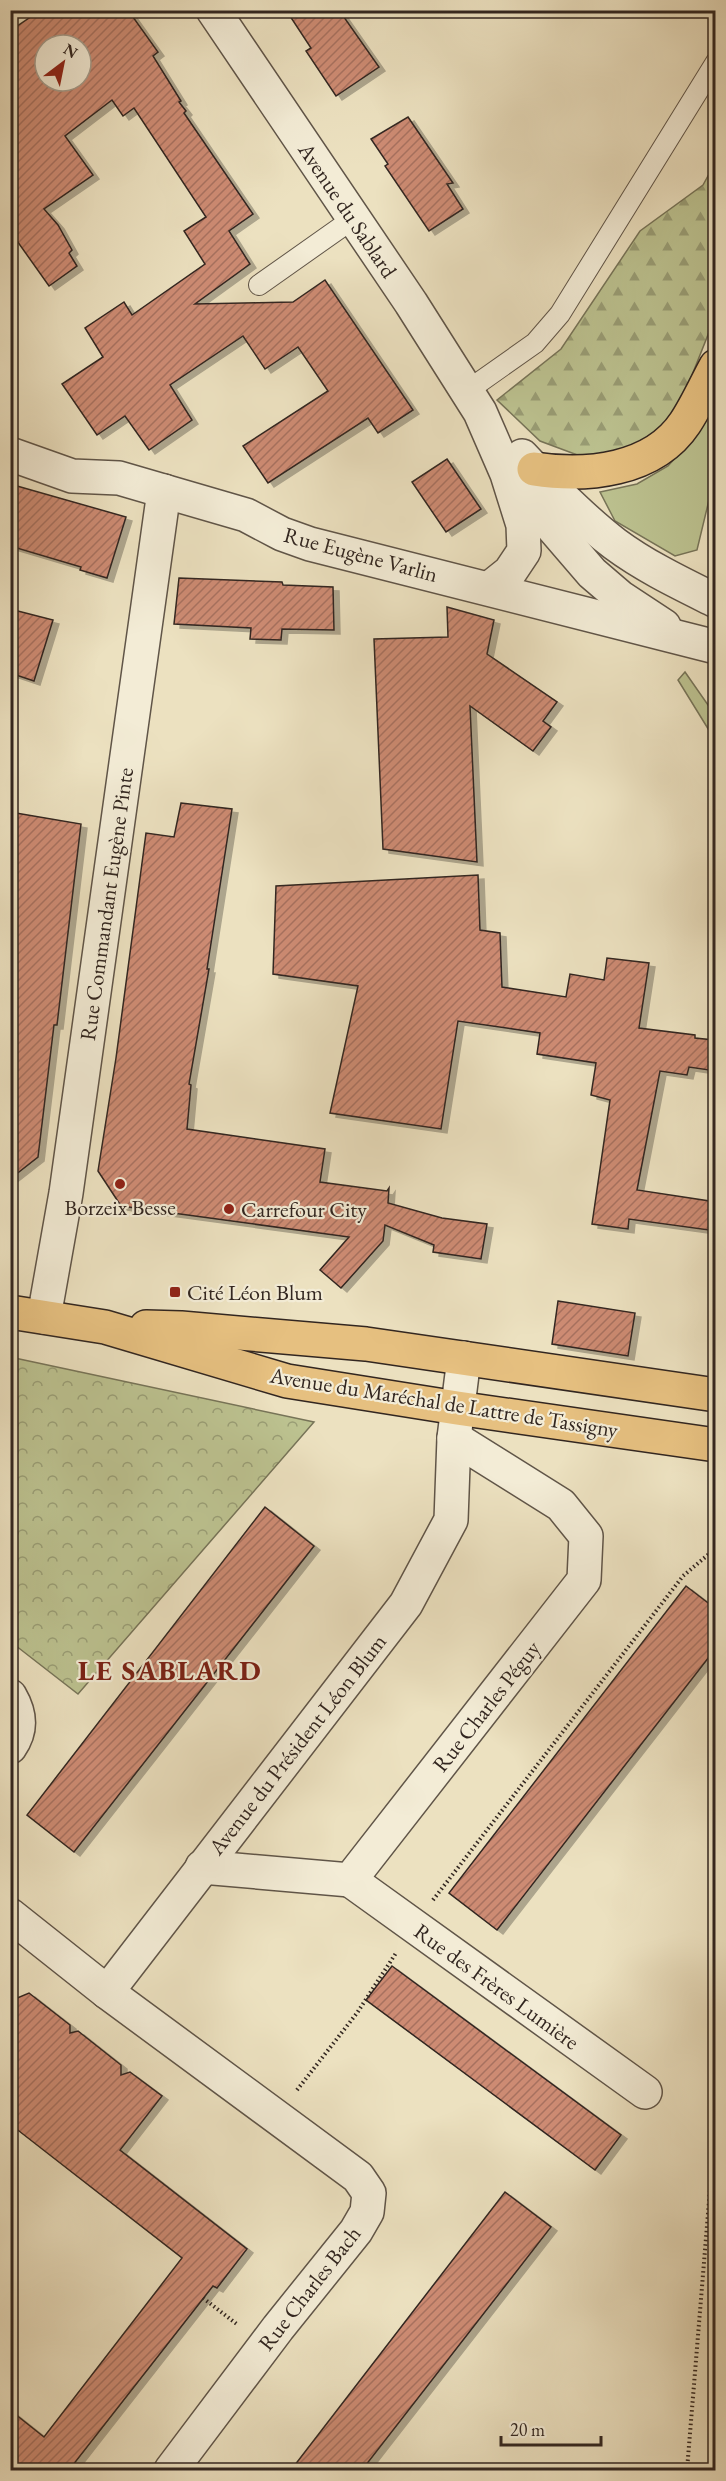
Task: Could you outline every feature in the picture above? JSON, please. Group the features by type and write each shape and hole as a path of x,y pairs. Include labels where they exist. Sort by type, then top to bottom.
{"main road":[{"path":"520,472 610,470 641,460 667,444 685,424 716,366"},
{"name":"Avenue du Maréchal de Lattre de Tassigny","path":"10,1312 105,1327 287,1381 456,1423 716,1445"},
{"name":"Avenue du Maréchal de Lattre de Tassigny","path":"105,1327 204,1330 366,1344 716,1395"}],"street":[{"name":"Avenue du Sablard","path":"213,10 354,218 579,561 620,597 667,627 716,647"},
{"name":"Rue Eugène Varlin","path":"10,454 72,476 119,478 246,515 282,534 310,544 716,647"},
{"name":"Avenue du Sablard","path":"490,588 510,572 524,551 520,472"},
{"name":"Avenue du Sablard","path":"520,472 572,507 616,545 675,581 716,601"},
{"name":"Rue Commandant Eugène Pinte","path":"44,1317 66,1192 164,491"},
{"name":"Avenue du Président Léon Blum","path":"107,1992 406,1604 451,1520 456,1423 464,1358"},
{"name":"Rue Charles Péguy","path":"350,1881 584,1580 586,1536 561,1505 456,1423"},
{"path":"10,1696 19,1714 18,1736 10,1747"},
{"path":"202,1867 350,1881"},
{"name":"Rue des Frères Lumière","path":"350,1881 645,2092"},
{"path":"10,1915 107,1992"},
{"name":"Rue Charles Bach","path":"107,1992 358,2177 369,2193 367,2212 356,2230 265,2345 171,2470"}],"lane":[{"path":"473,401 535,343 560,314 716,62"},
{"path":"259,285 354,218"}],"path":[{"path":"454,1873 683,1576 716,1548"},
{"path":"276,2117 357,2013 413,1926"},
{"path":"687,2470 710,2189 716,2180"},
{"path":"203,2298 265,2345"}],"green space":[{"path":"715,163 715,317 677,413 638,455 596,462 540,441 497,400 561,349 640,231 703,185"},
{"path":"715,393 715,475 697,550 675,556 615,521 600,492 637,484 668,466 697,434"},
{"path":"685,672 715,715 715,740 678,680"},
{"path":"10,1357 314,1422 78,1694 11,1642"}],"building":[{"path":"41,10 128,10 158,52 153,56 181,101 179,102 186,111 184,113 253,214 229,231 250,264 195,304 293,302 325,280 413,410 378,433 368,418 268,483 243,446 328,391 298,347 265,369 243,336 170,385 192,420 149,450 125,416 97,435 62,384 103,357 85,328 124,302 132,315 205,264 184,231 206,217 134,108 123,116 112,100 65,136 93,175 44,209 58,225 72,250 69,253 77,266 49,286 10,231 10,31"},
{"path":"286,10 339,10 379,67 336,96 306,51 311,48"},
{"path":"408,117 453,183 447,184 463,209 429,231 385,166 388,164 371,139"},
{"path":"447,459 481,509 446,532 412,482"},
{"path":"10,484 126,517 107,578 80,570 81,567 10,546"},
{"path":"179,578 282,582 283,585 333,587 334,630 282,629 281,640 250,639 251,628 174,624"},
{"path":"447,607 494,620 487,654 557,702 543,721 551,727 533,751 470,706 477,862 383,849 374,639 448,637"},
{"path":"10,609 53,620 34,681 10,673"},
{"path":"181,803 232,809 207,969 209,969 189,1084 191,1085 187,1129 325,1149 320,1182 387,1191 389,1188 388,1203 442,1218 487,1224 481,1259 433,1252 434,1245 385,1225 383,1241 341,1288 320,1270 349,1237 121,1206 98,1171 116,1058 146,833 174,837"},
{"path":"10,812 81,824 57,1025 54,1025 38,1157 10,1179"},
{"path":"478,875 480,930 500,933 502,987 566,997 570,974 604,980 607,958 649,963 639,1028 695,1035 695,1038 714,1040 709,1070 689,1067 687,1075 660,1071 637,1190 716,1202 716,1231 629,1219 628,1229 592,1224 610,1100 591,1095 596,1063 537,1054 540,1033 458,1021 441,1129 330,1113 358,986 273,974 276,886"},
{"path":"558,1301 635,1313 628,1356 552,1344"},
{"path":"265,1507 314,1546 74,1852 27,1815"},
{"path":"686,1586 716,1609 716,1648 497,1930 449,1893"},
{"path":"392,1966 621,2135 595,2170 366,2000"},
{"path":"29,1993 70,2025 70,2033 78,2031 121,2065 121,2075 130,2072 162,2096 120,2150 247,2249 217,2288 213,2286 69,2470 10,2470 10,2410 44,2437 182,2258 10,2124 10,2001"},
{"path":"505,2192 551,2227 362,2470 291,2470"}],"place":[{"name":"Borzeix Besse","path":"120,1184"},
{"name":"Carrefour City","path":"229,1209"},
{"name":"Cité Léon Blum","path":"175,1292"}],"district":[{"name":"LE SABLARD","path":"170,1670"}]}
